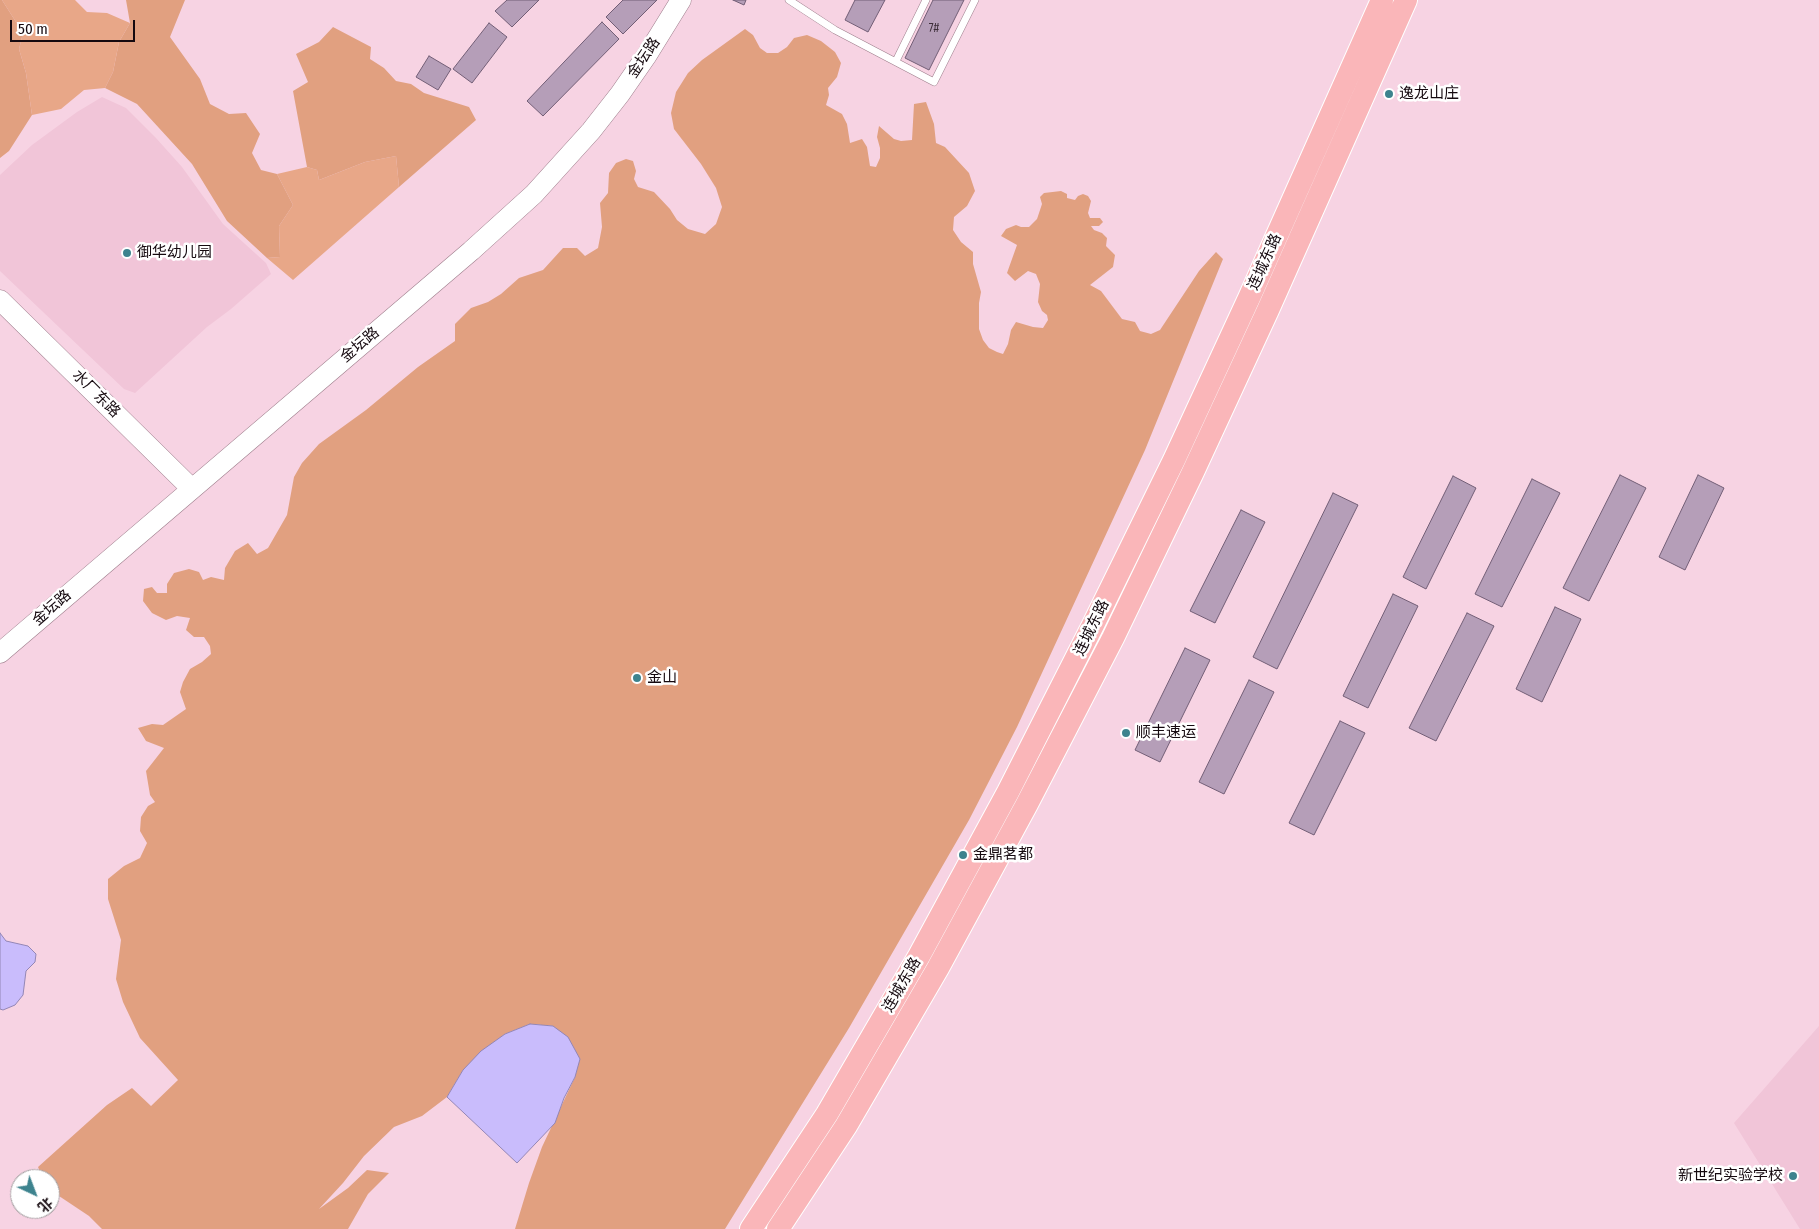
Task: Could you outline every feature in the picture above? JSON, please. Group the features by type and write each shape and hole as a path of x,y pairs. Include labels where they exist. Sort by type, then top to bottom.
{"main road":[{"name":"金坛路","path":"0,653 191,488 471,251 534,194 585,138 620,94 681,0"},
{"name":"连城东路","path":"751,1229 826,1114 919,956 1013,784 1174,460 1253,289 1382,0"},
{"name":"连城东路","path":"778,1229 846,1126 938,968 1027,804 1113,638 1264,319 1406,0"},
{"name":"水厂东路","path":"0,300 191,488"}],"lane":[{"path":"789,0 835,30 934,82 975,0"},
{"path":"896,61 926,0"}],"shaded area":[{"path":"0,0 2,0 23,33 19,49 26,73 32,115 9,151 0,158"},
{"path":"2,0 75,0 87,12 107,13 130,23 119,42 113,72 105,88 84,90 61,109 32,115 26,73 19,49 23,33"},
{"path":"126,0 185,0 170,37 200,79 210,104 229,114 246,113 260,134 252,153 261,170 277,174 293,205 279,226 280,257 267,258 227,221 192,164 137,104 105,88 113,72 119,42 130,23"},
{"path":"333,27 371,47 370,59 384,68 396,81 411,84 424,93 469,107 476,120 399,187 396,156 365,162 319,180 317,170 307,167 293,91 308,82 296,54 319,42"},
{"path":"745,29 753,35 760,48 767,53 778,53 787,47 794,38 807,35 821,41 835,52 841,63 837,77 828,88 829,95 826,105 842,114 847,124 850,143 862,139 867,147 870,166 876,167 880,158 877,137 879,126 894,139 901,141 912,140 914,104 926,102 934,124 936,143 945,147 969,173 975,191 967,206 954,217 953,230 961,242 973,252 973,264 981,292 979,329 983,340 989,348 997,352 1003,354 1008,344 1011,330 1016,322 1043,328 1048,320 1047,315 1042,311 1038,302 1040,284 1036,274 1028,271 1015,281 1007,273 1017,245 1001,236 1006,229 1016,225 1029,227 1037,219 1042,204 1040,197 1044,193 1061,191 1067,194 1067,198 1075,200 1083,194 1088,196 1091,201 1088,213 1090,218 1100,218 1103,222 1099,226 1091,226 1107,238 1106,246 1115,255 1113,267 1090,285 1101,291 1122,319 1135,322 1140,331 1151,334 1160,330 1199,271 1216,252 1223,259 1145,450 1017,727 969,820 849,1028 725,1229 515,1229 542,1147 575,1077 553,1026 530,1024 505,1034 463,1070 447,1097 422,1116 394,1127 364,1156 319,1209 348,1188 367,1170 389,1173 368,1194 348,1229 102,1229 89,1216 60,1197 60,1169 39,1169 38,1167 107,1105 132,1088 151,1106 178,1080 140,1038 123,1002 116,979 121,940 108,899 108,879 124,866 140,858 147,843 140,831 141,817 148,806 155,802 150,795 146,771 164,748 146,741 138,728 152,724 163,725 186,709 180,692 183,682 190,669 211,654 210,646 204,637 194,637 186,630 190,618 177,616 166,620 152,613 143,601 144,589 152,587 157,593 167,593 167,584 174,573 189,569 199,572 203,580 211,577 224,580 225,568 235,551 248,543 257,554 268,548 287,515 294,477 302,463 319,444 366,410 418,367 455,341 455,324 471,308 488,302 501,294 519,278 543,270 563,248 577,248 585,256 598,248 602,227 600,203 608,193 609,173 616,163 626,159 633,161 636,171 634,179 638,187 654,192 670,209 677,220 688,229 705,234 716,224 722,207 716,188 701,164 674,129 671,113 676,92 688,73 702,60"},
{"name":"御华幼儿园","path":"102,97 126,108 156,138 182,167 223,224 266,263 271,274 207,327 135,393 124,389 0,271 0,175 32,145 77,112"},
{"path":"396,156 399,187 293,280 267,258 280,257 279,226 293,205 277,174 307,167 317,170 319,180 365,162"},
{"path":"0,933 6,941 28,946 36,954 35,962 26,971 23,995 15,1005 3,1010 0,1009"},
{"path":"530,1024 553,1026 568,1037 580,1059 575,1077 564,1098 555,1123 517,1163 447,1097 463,1070 481,1051 505,1034"},
{"name":"新世纪实验学校","path":"1819,1026 1819,1229 1800,1229 1734,1123"}],"building":[{"path":"507,0 539,0 512,27 495,11"},
{"path":"623,0 657,0 623,34 606,17"},
{"path":"733,0 746,0 744,5"},
{"path":"855,0 885,0 868,32 845,20"},
{"path":"933,0 964,0 929,70 905,58"},
{"path":"602,22 619,39 543,116 527,101"},
{"path":"489,23 507,37 472,83 453,69"},
{"path":"429,56 451,69 438,90 416,77"},
{"path":"1620,475 1646,488 1589,601 1563,588"},
{"path":"1698,475 1724,488 1685,570 1659,557"},
{"path":"1453,476 1476,488 1426,589 1403,577"},
{"path":"1532,479 1560,493 1502,607 1475,594"},
{"path":"1333,493 1358,505 1277,669 1253,657"},
{"path":"1241,510 1265,522 1215,623 1190,611"},
{"path":"1393,594 1418,606 1368,708 1343,696"},
{"path":"1555,607 1581,619 1542,702 1516,689"},
{"path":"1467,613 1494,626 1436,741 1409,728"},
{"path":"1185,648 1210,660 1160,762 1135,750"},
{"path":"1249,680 1274,692 1224,794 1199,782"},
{"path":"1340,721 1365,733 1314,835 1289,823"}],"place":[{"name":"逸龙山庄","path":"1389,94"},
{"name":"御华幼儿园","path":"127,253"},
{"name":"金山","path":"637,678"},
{"name":"顺丰速运","path":"1126,733"},
{"name":"金鼎茗都","path":"963,855"},
{"name":"新世纪实验学校","path":"1793,1176"}]}
